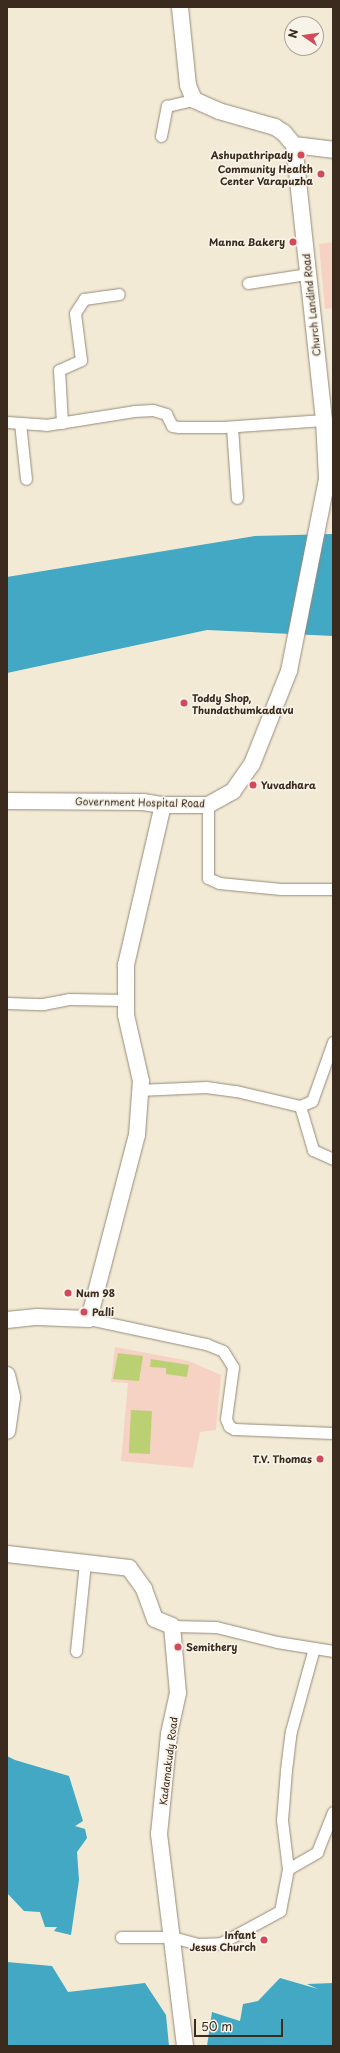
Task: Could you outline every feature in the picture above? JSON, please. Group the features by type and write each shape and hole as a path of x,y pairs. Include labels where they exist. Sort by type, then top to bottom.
{"street":[{"path":"180,7 188,84 194,100"},
{"path":"161,136 167,106 194,100 219,111 275,128 284,134 294,146 333,150"},
{"name":"Church Landind Road","path":"294,146 324,420 327,479"},
{"path":"248,283 307,274"},
{"path":"62,423 59,370 81,360 75,313 84,299 118,294"},
{"path":"7,422 46,425 153,410 166,414 172,426 179,427 232,427 324,420"},
{"path":"20,423 26,479"},
{"path":"232,427 237,498"},
{"name":"Government Hospital Road","path":"7,801 144,802 163,805 208,805 233,791 252,764 289,671 327,479"},
{"path":"89,1319 137,1134 140,1114 139,1090 141,1081 126,1015 126,965 163,805"},
{"path":"208,805 208,878 220,883 281,889 333,889"},
{"path":"7,1003 43,1004 69,999 126,1000"},
{"path":"139,1090 206,1088 236,1091 300,1106 312,1101 333,1042"},
{"path":"300,1106 313,1150 333,1159"},
{"path":"7,1320 37,1317 89,1319 206,1344 223,1351 233,1367 226,1419 229,1426 234,1429 333,1433"},
{"path":"7,1375 12,1397 7,1431"},
{"path":"7,1554 129,1568 144,1589 155,1619 172,1626 216,1627 277,1642 333,1651"},
{"path":"76,1651 85,1563"},
{"name":"Kadamakudy Road","path":"172,1626 178,1693 169,1734 159,1834 185,2046"},
{"path":"121,1937 172,1937 198,1944 221,1943 280,1911 288,1869 282,1820 291,1731 314,1648"},
{"path":"288,1869 317,1852 333,1812"}],"shaded area":[{"path":"333,242 333,308 325,309 319,244"},
{"path":"115,1347 189,1361 221,1375 216,1430 200,1432 193,1468 121,1461 128,1383 111,1382"}],"green space":[{"path":"118,1353 143,1356 139,1381 113,1379"},
{"path":"151,1359 189,1365 187,1377 166,1374 166,1368 150,1367"},
{"path":"131,1410 152,1411 150,1454 129,1453"}],"water":[{"path":"333,534 333,636 207,630 7,673 7,577 255,536"},
{"path":"7,1756 15,1760 69,1776 83,1821 75,1826 85,1829 87,1838 77,1852 79,1880 71,1935 54,1931 57,1927 45,1927 40,1912 24,1911 7,1893"},
{"path":"7,1962 52,1966 68,1992 145,1983 166,2015 169,2046 7,2046"},
{"path":"280,1978 318,1989 307,1984 333,1983 333,2046 207,2046 212,2012 240,2021 243,2004 258,2001"}],"place":[{"name":"Ashupathripady","path":"301,155"},
{"name":"Community Health Center Varapuzha","path":"321,174"},
{"name":"Manna Bakery","path":"293,242"},
{"name":"Toddy Shop, Thundathumkadavu","path":"184,703"},
{"name":"Yuvadhara","path":"253,785"},
{"name":"Num 98","path":"68,1293"},
{"name":"Palli","path":"84,1312"},
{"name":"T.V. Thomas","path":"320,1459"},
{"name":"Semithery","path":"178,1647"},
{"name":"Infant Jesus Church","path":"264,1940"}]}
